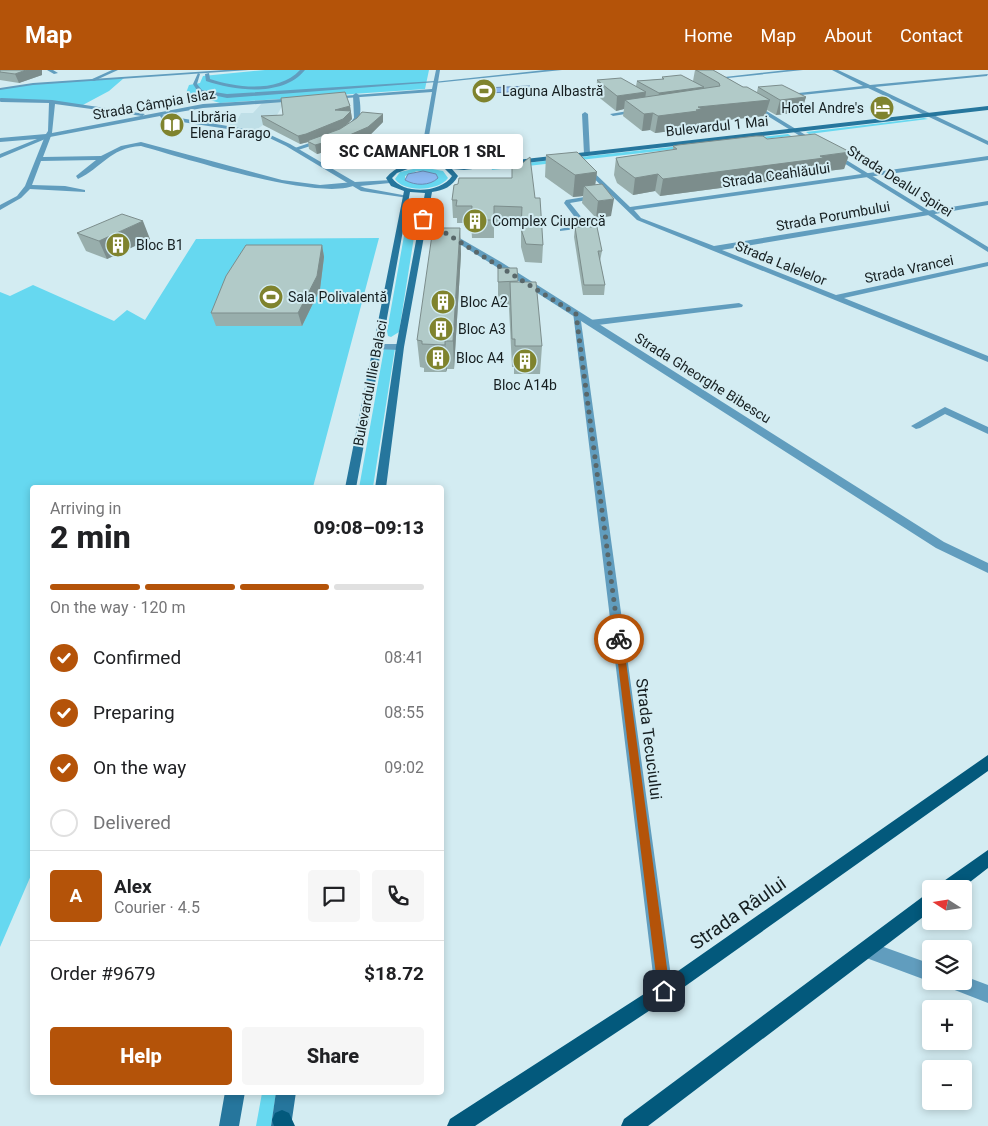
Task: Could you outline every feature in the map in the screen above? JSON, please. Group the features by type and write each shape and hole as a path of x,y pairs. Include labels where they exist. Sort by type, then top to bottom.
{"main road":[{"name":"Bulevardul 1 Mai","path":"448,169 988,108"},
{"path":"855,131 988,115"},
{"path":"795,138 816,136"},
{"path":"577,163 591,162"},
{"path":"433,165 448,169 458,178 444,187 407,193 390,182 391,174 410,166 433,165"},
{"name":"Bulevardul Ilie Balaci","path":"380,485 400,347 429,190"},
{"name":"Bulevardul Ilie Balaci","path":"351,485 407,193"},
{"name":"Strada Râului","path":"457,1126 664,991 988,762"},
{"path":"959,880 988,858"},
{"path":"631,1126 922,908"},
{"path":"229,1126 234,1095"},
{"path":"283,1124 286,1095"}],"street":[{"path":"49,70 56,73"},
{"path":"0,100 63,70"},
{"path":"92,80 116,70"},
{"path":"0,89 33,84 248,70"},
{"path":"207,74 208,80 219,83 263,86 289,82 299,77 303,70"},
{"path":"423,159 438,70"},
{"path":"198,74 195,84 200,90 227,96 435,82 560,70"},
{"path":"720,85 706,77 801,70"},
{"path":"834,70 988,143"},
{"path":"775,96 987,75"},
{"path":"582,92 619,88"},
{"path":"326,97 434,90"},
{"path":"342,132 356,122 359,116 356,95"},
{"name":"Strada Câmpia Islaz","path":"0,140 48,136 204,106 306,98"},
{"path":"750,99 757,98"},
{"name":"Strada Dealul Spirei","path":"744,99 988,250"},
{"path":"0,100 52,102 262,133 295,149 363,190 407,193"},
{"path":"0,208 19,197 28,187 51,131 52,102"},
{"path":"613,114 647,109"},
{"path":"585,114 587,154"},
{"path":"0,156 48,136"},
{"path":"295,149 331,137"},
{"path":"78,177 100,158 133,144 141,144 282,182 332,188 354,184 390,182"},
{"path":"40,159 100,158"},
{"name":"Strada Ceahlăului","path":"627,209 988,158"},
{"path":"423,159 433,165"},
{"path":"410,166 423,159"},
{"name":"Strada Lalelelor","path":"577,163 639,219 987,357"},
{"path":"28,187 65,188 83,192"},
{"path":"562,230 576,229 584,224 567,203 568,201 613,195"},
{"name":"Strada Porumbului","path":"712,249 988,203"},
{"name":"Strada Gheorghe Bibescu","path":"403,212 423,215 940,545 988,568"},
{"name":"Strada Vrancei","path":"835,298 988,264"},
{"path":"590,323 739,305"},
{"name":"Strada Tecuciului","path":"576,314 664,991"},
{"path":"378,347 400,347"},
{"path":"916,426 945,410 988,431"},
{"path":"867,950 922,970"},
{"path":"972,988 988,994"}],"shaded area":[{"path":"265,70 429,70 425,89 220,103 186,93 189,85 200,83 203,76"},
{"path":"124,78 109,91 81,106 52,101 0,100 0,89 33,84"},
{"path":"530,86 533,91 487,93 484,88"},
{"path":"285,101 277,115 256,130 227,126 238,119 241,113 253,113 262,103"},
{"path":"928,119 809,134 806,132"},
{"path":"788,134 791,136 492,170 491,167"},
{"path":"422,167 443,171 448,178 437,186 430,188 413,188 399,184 395,179 400,172","holes":["417,171 436,174 438,178 422,184 405,180 405,176"]},
{"path":"423,171 436,174 438,178 431,183 422,184 405,180 408,174"},
{"path":"412,216 417,218 399,332 391,337 388,336 387,331 407,219"},
{"path":"379,238 314,485 30,485 30,878 0,947 0,292 10,296 33,285 114,321 127,310 145,320 196,239"},
{"path":"395,348 373,485 360,485 384,349"},
{"path":"262,1095 276,1095 271,1126 256,1126"}],"building":[{"path":"0,70 26,70 15,74 0,72"},
{"path":"696,70 713,70 770,100 698,107 702,109 658,116 653,113 644,114 625,100 720,86 719,83"},
{"path":"681,75 704,87 659,93 637,81 664,79 662,77"},
{"path":"621,78 646,92 617,96 597,80"},
{"path":"782,85 806,97 780,100 758,87"},
{"path":"345,92 350,106 335,110 351,111 343,119 306,134 298,136 261,116 283,115 281,98"},
{"path":"362,112 383,114 368,127 345,137 315,145 307,141 340,129 357,118"},
{"path":"815,134 850,152 820,156 824,158 663,179 658,174 635,178 619,166 616,158 677,149 673,146 678,145 756,136 763,136 767,139"},
{"path":"577,152 597,172 575,175 546,155"},
{"path":"530,157 535,198 540,198 543,245 526,244 521,229 522,207 494,206 494,220 471,220 472,206 456,206 457,200 452,200 454,185 458,184 459,178 512,178 512,168 520,165"},
{"path":"602,184 614,199 598,201 584,186"},
{"path":"122,214 143,221 99,241 77,233"},
{"path":"575,227 597,227 602,251 598,251 605,285 584,285"},
{"path":"433,228 460,228 453,341 445,341 445,345 422,344 422,341 417,340"},
{"name":"Sala Polivalentă","path":"246,245 322,245 317,276 298,313 211,313 226,276"},
{"path":"498,268 517,268 518,281 498,282"},
{"path":"510,282 536,282 542,346 515,346 515,339 512,339"}],"way so far":[{"path":"423,219 576,314 586,378 619,639"}],"place":[{"name":"Laguna Albastră","path":"484,91"},
{"name":"Hotel Andre's","path":"882,108"},
{"name":"Librăria Elena Farago","path":"172,125"},
{"name":"SC CAMANFLOR 1 SRL","path":"423,219"},
{"name":"Complex Ciupercă","path":"475,221"},
{"name":"Bloc B1","path":"118,245"},
{"name":"Sala Polivalentă","path":"271,297"},
{"name":"Bloc A2","path":"443,302"},
{"name":"Bloc A3","path":"441,329"},
{"name":"Bloc A4","path":"438,358"},
{"name":"Bloc A14b","path":"525,361"}],"route":[{"path":"619,639 664,991"}]}
